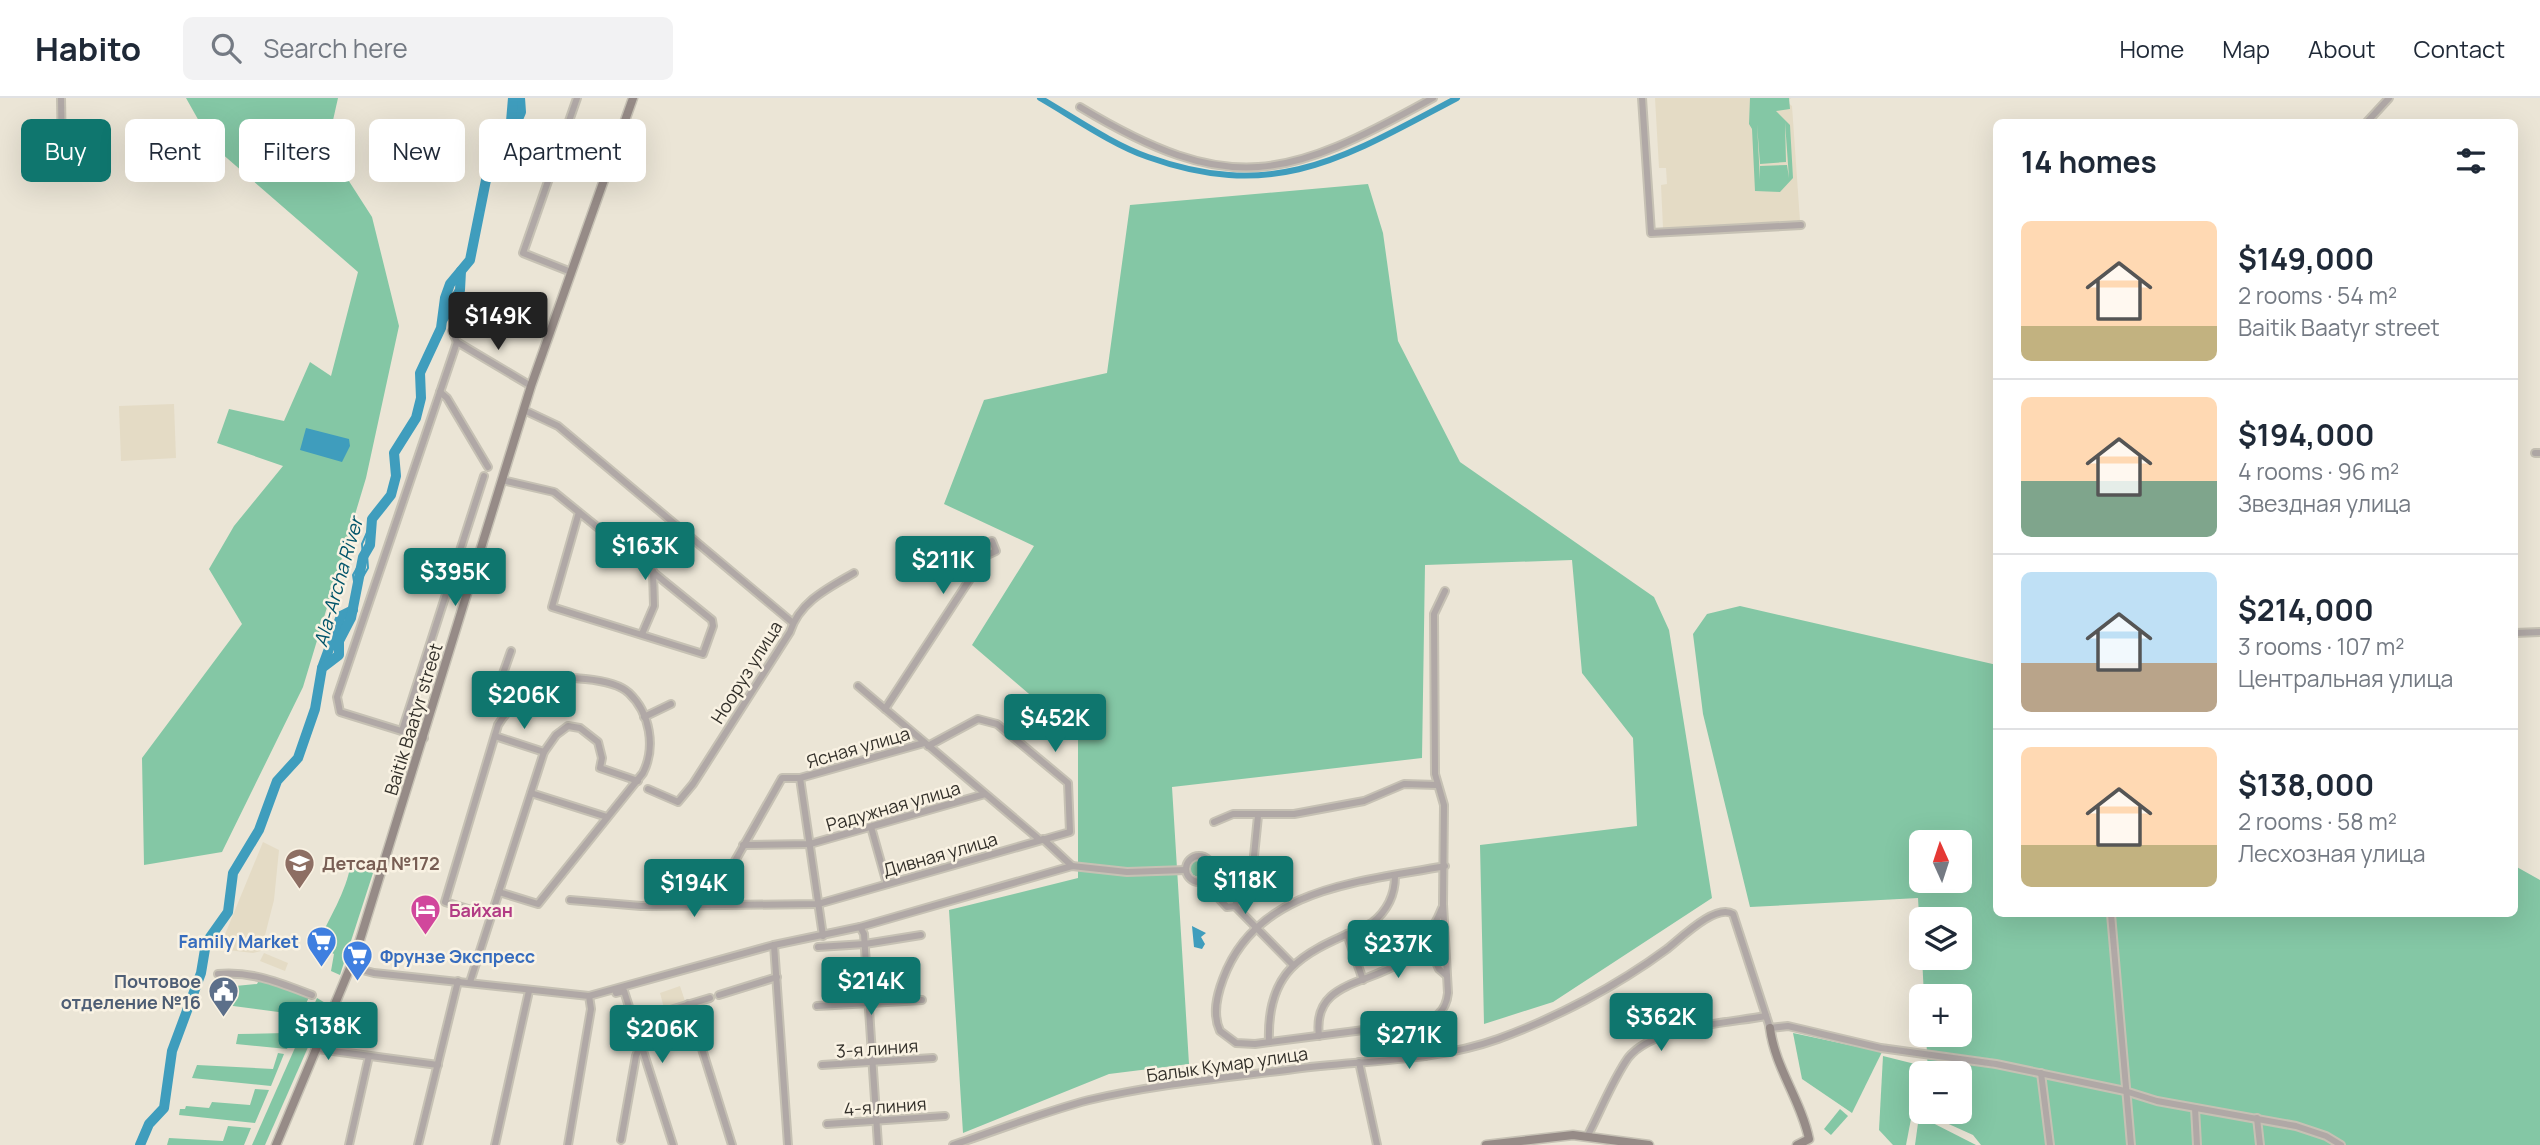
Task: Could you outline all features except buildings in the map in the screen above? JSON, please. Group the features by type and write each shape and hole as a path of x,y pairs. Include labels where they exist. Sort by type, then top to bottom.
{"main road":[{"name":"Baitik Baatyr street","path":"276,1145 351,967 425,738 531,386 633,98"},
{"path":"1770,1028 1773,1050 1812,1142 1797,1145"},
{"path":"1486,1145 1531,1138 1588,1135 1649,1145"}],"street":[{"path":"61,98 61,119"},
{"path":"571,272 523,253 577,98"},
{"path":"1080,107 1150,146 1171,154 1217,165 1257,169 1299,162 1334,149 1433,98"},
{"path":"1642,98 1651,233 1801,225"},
{"path":"2370,119 2389,98"},
{"path":"452,331 457,342 531,386"},
{"path":"425,738 340,712 337,697 457,342"},
{"path":"440,392 447,398 488,467"},
{"path":"524,410 558,426 793,623"},
{"path":"402,731 484,476"},
{"path":"502,480 554,492 653,571 712,620 713,626 703,654 552,607 579,512"},
{"path":"885,709 985,556"},
{"path":"642,635 654,606 653,571"},
{"name":"Нооруз улица","path":"648,789 678,802 693,784 790,632 793,623 816,595 854,573"},
{"path":"1445,591 1434,614 1437,785 1444,805 1445,866 1443,904 1448,993 1445,1006 1435,1018 1418,1023 1269,1042 1236,1043 1220,1031 1216,1016 1226,971 1239,948 1272,914 1307,896 1445,866"},
{"path":"2518,633 2540,632"},
{"path":"505,715 494,699 511,651"},
{"path":"491,916 445,902 495,736 505,715 520,697 540,683 575,678 620,687 629,693 645,717 651,753 638,781 538,904 499,892"},
{"path":"858,686 1072,866"},
{"path":"645,717 671,704"},
{"name":"Ясная улица","path":"743,845 782,778 800,778 926,744 978,719 997,724 1068,783 1070,832"},
{"path":"470,982 544,752 562,729 580,728 598,742 602,758 600,768 638,781"},
{"path":"495,736 544,752"},
{"path":"800,778 823,936"},
{"path":"1214,822 1233,814 1258,816 1303,813 1364,802 1404,784 1437,785"},
{"path":"531,793 607,817"},
{"name":"Радужная улица","path":"743,845 810,844 985,794"},
{"path":"1258,816 1253,866 1235,896 1235,906 1293,965"},
{"path":"871,827 887,884"},
{"name":"Дивная улица","path":"570,900 641,906 818,904 1070,832"},
{"path":"710,905 743,845"},
{"path":"1186,870 1191,859 1199,856 1209,862 1217,880 1235,896"},
{"path":"589,998 774,945 860,927 1072,866 1127,872 1186,870"},
{"path":"1186,870 1193,880 1203,881 1227,907 1235,906"},
{"path":"1203,881 1212,870"},
{"path":"1269,1042 1272,1005 1293,965 1314,948 1380,917 1394,894 1395,876"},
{"path":"1319,1036 1318,1018 1325,1003 1335,992 1396,965 1426,940 1443,904"},
{"name":"Балык Кумар улица","path":"953,1145 1104,1097 1359,1062 1425,1056 1484,1044 1555,1014 1643,966 1710,916 1724,911 1733,914 1770,1028"},
{"path":"2111,917 2131,1145"},
{"path":"860,927 865,944 878,1145"},
{"path":"1347,934 1363,979"},
{"path":"818,947 865,944 920,935"},
{"path":"1426,940 1439,969 1446,975"},
{"path":"774,945 788,1145"},
{"path":"351,967 374,973 470,982 589,998 624,991 673,1145"},
{"path":"218,974 240,972 263,976 312,995"},
{"path":"719,995 777,977"},
{"path":"418,1145 458,981"},
{"path":"495,1145 529,990"},
{"path":"568,1145 591,1009 589,998"},
{"path":"634,1021 710,998"},
{"path":"817,1006 922,1000"},
{"path":"688,1004 732,1145"},
{"path":"1588,1135 1622,1069 1635,1051 1657,1040 1703,1025 1766,1016"},
{"path":"1418,1023 1425,1056"},
{"path":"1770,1028 1788,1026 1881,1048 2041,1073 2195,1108 2257,1118 2326,1136 2341,1145"},
{"path":"621,1140 636,1056 641,1044"},
{"path":"318,1048 438,1065"},
{"path":"349,1145 369,1056"},
{"name":"3-я линия","path":"822,1065 933,1058"},
{"path":"1359,1062 1377,1145"},
{"path":"2041,1073 2050,1145"},
{"path":"2195,1108 2197,1145"},
{"name":"4-я линия","path":"827,1124 945,1116"},
{"path":"2257,1118 2260,1145"}],"shaded area":[{"path":"1655,98 1791,98 1787,102 1792,106 1800,221 1663,228 1661,185 1667,184 1666,168 1659,168"},
{"path":"174,404 176,458 121,461 119,406"},
{"path":"263,842 279,850 274,900 261,951 253,953 219,949"},
{"path":"264,953 288,963 285,971 260,961"},
{"path":"680,986 685,1001 664,1008 660,993"}],"green space":[{"path":"186,98 338,98 333,119 239,119 239,169 225,156 225,119 198,119"},
{"path":"1750,98 1789,98 1790,109 1776,111 1790,125 1793,178 1780,192 1755,191 1752,129 1749,124","holes":["1785,122 1789,178 1787,165 1760,166 1760,180 1757,124 1760,164 1786,162"]},
{"path":"254,182 350,182 372,217 399,326 366,478 303,687 222,852 144,865 142,758 242,624 209,569 234,526 283,466 217,443 229,409 284,421 310,362 331,376 358,272"},
{"path":"1368,184 1383,233 1398,341 1460,462 1654,597 1669,630 1712,898 1553,1002 1484,1024 1480,845 1637,826 1633,738 1582,673 1572,560 1425,565 1422,758 1172,787 1189,1064 1109,1074 963,1133 949,910 1078,878 1078,736 972,645 1034,546 944,504 984,400 1107,373 1130,205"},
{"path":"1740,606 1993,664 1993,917 2518,917 2518,868 2540,880 2540,1145 1981,1145 1973,1135 1949,1124 1972,1124 1972,1061 1927,1061 1927,1047 1972,1047 1972,984 1923,984 1923,970 1972,970 1972,907 1918,907 1918,898 1750,907 1703,714 1693,634 1707,614"},
{"path":"1195,859 1203,859 1208,868 1206,875 1195,877 1190,872 1190,864"},
{"path":"351,863 373,873 340,975 331,971 334,954 317,945 341,895"},
{"path":"1440,927 1442,965 1431,940 1433,932"},
{"path":"260,978 309,997 301,1015 218,1004 225,987 257,984"},
{"path":"317,998 327,1004 265,1145 252,1145"},
{"path":"289,1019 300,1019 287,1049 236,1044 238,1034 286,1033"},
{"path":"1793,1033 1882,1052 1852,1113 1802,1079"},
{"path":"278,1053 284,1054 271,1086 192,1078 197,1065 273,1069"},
{"path":"1883,1056 1909,1062 1910,1124 1906,1145 1893,1145 1879,1130"},
{"path":"255,1089 269,1090 255,1123 179,1115 180,1109 185,1109 186,1106 209,1108 212,1102 250,1105"},
{"path":"1840,1109 1848,1116 1831,1135 1824,1129"},
{"path":"1918,1124 1935,1124 1976,1145 1915,1145"},
{"path":"228,1126 251,1128 244,1145 167,1145 169,1138 223,1141"}],"water":[{"path":"306,428 349,439 350,446 342,462 300,450"},
{"path":"1192,926 1206,933 1201,937 1205,944 1202,949 1194,947"}],"waterway":[{"name":"Ala-Archa River","path":"140,1145 149,1124 164,1108 172,1051 201,973 206,943 228,912 233,873 259,830 277,781 298,758 315,709 322,668 339,655 339,641 351,618 363,557 370,545 372,519 391,495 396,476 394,453 416,418 421,398 420,373 441,328 450,284 470,260 486,180 509,145 513,98"},
{"path":"518,119 521,112 520,98"},
{"path":"1040,98 1135,152 1194,170 1235,175 1273,174 1345,154 1457,98"},
{"path":"443,319 460,290 461,271"},
{"name":"Ala-Archa River","path":"448,288 450,307"},
{"name":"Ala-Archa River","path":"356,594 353,575 363,557 362,544 369,528"},
{"path":"358,585 368,568 367,554"},
{"path":"322,668 341,616 353,610"}],"place":[{"name":"Детсад №172","path":"299,890"},
{"name":"Байхан","path":"426,937"},
{"name":"Family Market","path":"322,968"},
{"name":"Фрунзе Экспресс","path":"357,983"},
{"name":"Почтовое отделение №16","path":"224,1018"}]}
